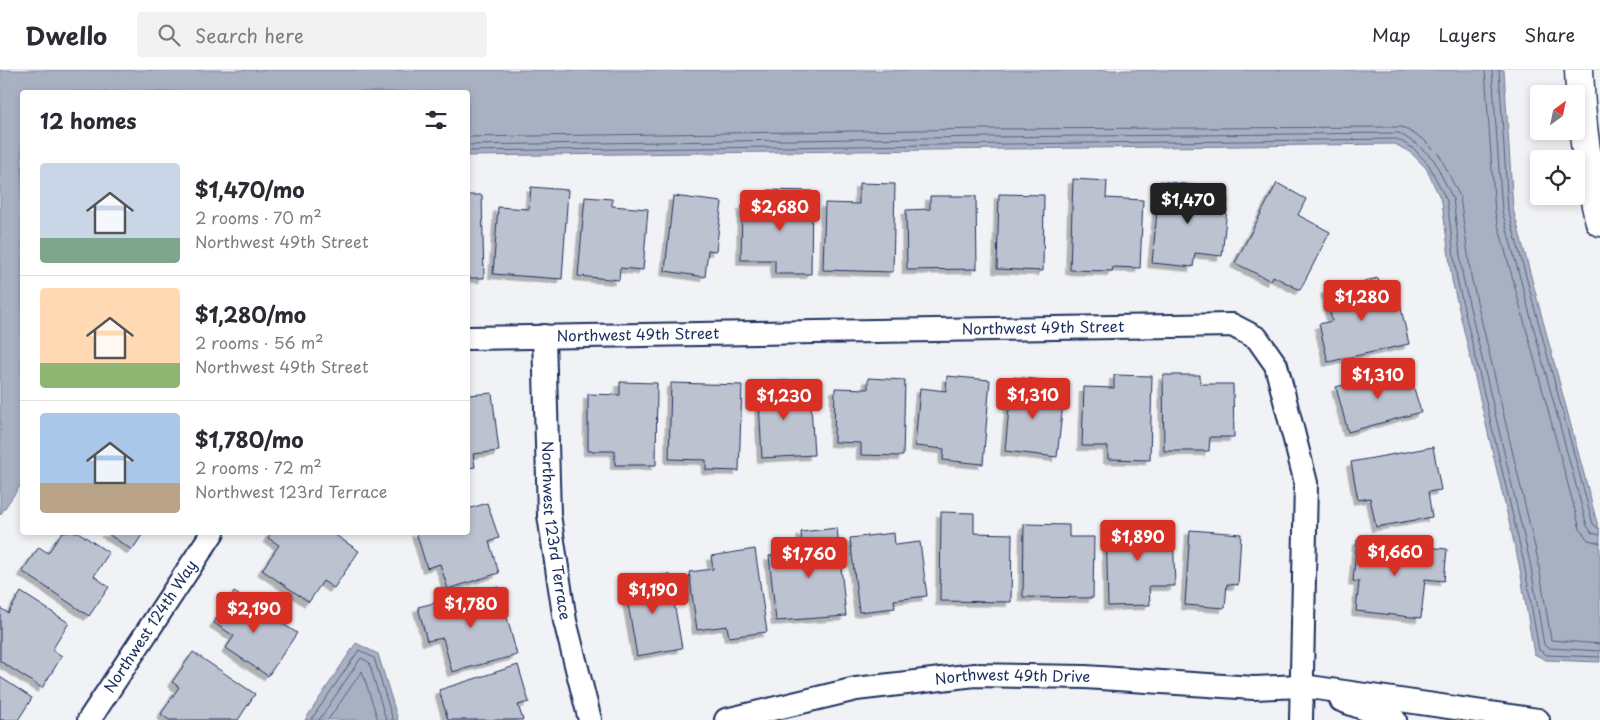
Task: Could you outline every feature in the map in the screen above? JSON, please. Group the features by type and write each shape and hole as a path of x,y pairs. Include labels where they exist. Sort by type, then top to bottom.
{"street":[{"path":"1580,70 1581,120 1593,195 1600,222"},
{"name":"Northwest 49th Street","path":"470,338 1232,326 1257,338 1276,365 1306,484 1301,720"},
{"name":"Northwest 123rd Terrace","path":"544,336 549,515 565,621 590,720"},
{"name":"Northwest 124th Way","path":"89,720 211,535"},
{"name":"Northwest 49th Drive","path":"726,720 856,689 975,675 1085,677 1254,688 1303,686 1538,720"},
{"name":"Northwest 49th Drive","path":"1303,686 1395,720"}],"water":[{"path":"0,70 1504,70 1513,209 1600,534 1600,662 1546,660 1534,654 1519,564 1452,280 1442,202 1426,168 1411,153 1395,144 470,156 470,90 20,90 20,486 0,515"},
{"path":"356,643 378,654 398,720 305,720"}],"building":[{"path":"1073,179 1107,181 1106,198 1143,200 1140,268 1113,267 1112,271 1070,270"},
{"path":"1160,181 1202,186 1201,196 1228,199 1222,256 1195,253 1193,267 1152,263"},
{"path":"859,183 895,184 893,272 823,270 825,203 859,204"},
{"path":"1277,183 1306,199 1298,215 1330,232 1300,290 1273,276 1271,281 1235,263"},
{"path":"531,187 568,190 562,279 493,274 498,207 529,209"},
{"path":"768,190 812,191 811,274 775,274 775,260 741,260 742,205 768,205"},
{"path":"999,194 1044,195 1043,271 997,269"},
{"path":"470,195 482,195 484,278 470,278"},
{"path":"673,196 722,202 716,251 708,250 705,277 665,271"},
{"path":"930,196 976,196 977,269 907,270 906,210 930,209"},
{"path":"585,197 612,199 612,206 648,209 643,270 620,268 619,280 578,276"},
{"path":"1378,278 1384,303 1399,299 1409,344 1328,362 1319,324 1332,321 1325,290"},
{"path":"1408,368 1421,412 1348,432 1336,387"},
{"path":"1114,375 1152,376 1150,460 1108,459 1108,446 1082,446 1084,387 1114,388"},
{"path":"1163,375 1200,375 1200,384 1233,384 1234,437 1210,437 1209,451 1164,451"},
{"path":"947,376 990,380 983,464 943,460 944,449 915,446 920,388 946,391"},
{"path":"1012,377 1046,380 1043,402 1063,404 1057,457 1005,451"},
{"path":"868,378 905,380 903,456 861,455 861,443 834,442 835,388 868,389"},
{"path":"797,380 799,405 811,405 814,455 762,458 758,382"},
{"path":"620,382 657,383 656,465 615,465 615,451 588,451 588,394 620,395"},
{"path":"671,383 742,385 739,471 706,470 706,460 669,459"},
{"path":"492,393 499,451 473,454 475,467 470,468 470,395"},
{"path":"1433,447 1441,490 1428,492 1432,517 1376,527 1370,498 1358,500 1351,462"},
{"path":"487,503 499,538 489,542 499,573 448,589 440,564 427,568 417,535 470,535 470,508"},
{"path":"941,512 974,513 974,533 1012,534 1011,602 940,601"},
{"path":"1106,522 1147,522 1147,529 1173,528 1175,586 1149,586 1150,605 1108,606"},
{"path":"1024,524 1069,525 1069,537 1094,537 1093,598 1023,597"},
{"path":"837,528 846,616 776,621 769,556 803,552 801,532"},
{"path":"1190,530 1241,534 1238,585 1227,584 1225,608 1185,605"},
{"path":"894,533 895,545 920,542 927,596 894,600 895,608 859,612 850,538"},
{"path":"60,535 82,535 109,553 94,576 109,587 89,616 22,571 39,547 48,553"},
{"path":"110,535 142,535 132,550"},
{"path":"270,535 335,535 359,551 334,588 323,581 309,602 262,570 279,545 268,538"},
{"path":"1357,540 1447,549 1444,581 1425,579 1421,618 1356,611 1359,582 1353,581"},
{"path":"755,549 767,632 729,637 727,626 697,630 689,572 713,569 711,556"},
{"path":"669,574 682,648 637,656 624,581"},
{"path":"499,587 517,655 452,672 443,638 427,641 418,607"},
{"path":"21,592 69,623 52,650 62,656 42,688 0,661 0,608 8,613"},
{"path":"234,592 297,633 268,676 226,648 234,636 214,623"},
{"path":"193,652 255,694 238,720 169,720 161,714 179,687 172,682"},
{"path":"518,665 529,702 518,705 523,720 448,720 439,690"},
{"path":"0,677 32,698 18,720 0,720"}]}
